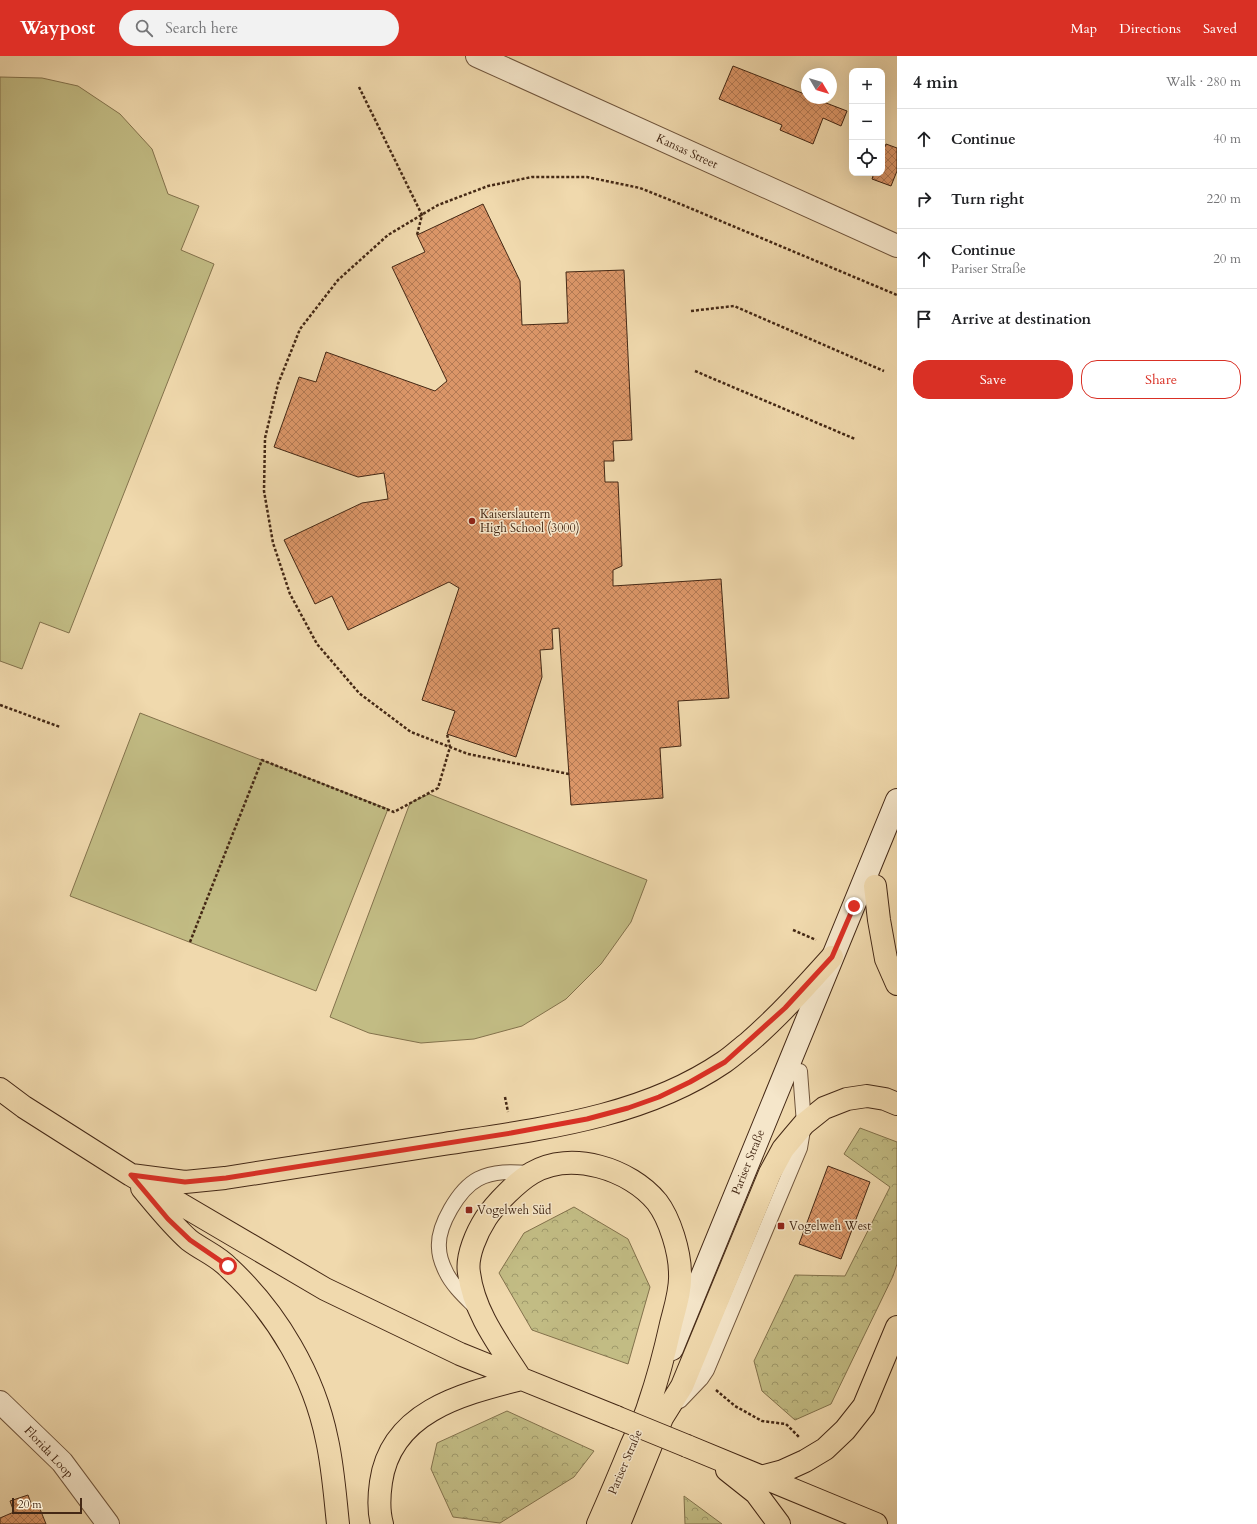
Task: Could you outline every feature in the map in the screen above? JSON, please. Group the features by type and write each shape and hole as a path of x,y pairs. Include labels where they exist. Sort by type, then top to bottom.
{"main road":[{"name":"Kansas Street","path":"477,56 897,246"},
{"name":"Pariser Straße","path":"620,1524 656,1412 832,957 897,800"},
{"name":"Pariser Straße","path":"598,1524 680,1363 897,833"},
{"path":"875,886 886,959 897,984"},
{"path":"131,1175 185,1182 226,1178 511,1133 587,1119 628,1108 671,1091 725,1062 785,1008 832,957"},
{"path":"0,1089 24,1107 131,1175 325,1289 460,1354 876,1524"},
{"path":"656,1412 682,1386 770,1173 783,1149 804,1124 824,1108 847,1099 867,1096 885,1099 897,1104"},
{"path":"522,1379 481,1314 474,1293 468,1271 471,1251 476,1236 494,1207 533,1173 551,1166 570,1163 594,1164 615,1171 639,1186 657,1202 666,1218 673,1236 680,1274 677,1299 669,1334 656,1412"},
{"path":"131,1175 168,1219 190,1240 228,1266 247,1286 281,1331 298,1360 314,1393 327,1440 338,1524"},
{"path":"761,1477 783,1471 805,1462 826,1449 845,1430 864,1406 897,1328"},
{"path":"382,1524 379,1514 379,1493 383,1468 405,1430 424,1414 449,1401 522,1379"},
{"name":"Florida Loop","path":"0,1402 62,1462 108,1524"},
{"path":"709,1455 756,1493 779,1524"}],"lane":[{"path":"800,1071 804,1124"},
{"path":"481,1314 461,1293 446,1273 439,1248 441,1228 455,1201 466,1188 478,1179 503,1172 533,1173"}],"path":[{"path":"359,87 422,215 417,235"},
{"path":"569,774 468,754 412,732 359,693 317,644 288,587 273,543 264,491 265,438 278,384 300,329 338,280 388,235 438,205 488,186 532,177 587,178 640,188 897,295"},
{"path":"691,311 734,306 884,371"},
{"path":"695,371 855,439"},
{"path":"0,705 60,727"},
{"path":"190,942 262,760 394,812 438,788 450,747 447,734"},
{"path":"793,930 816,940"},
{"path":"714,1389 735,1406 762,1421 786,1424 804,1442"}],"green space":[{"path":"0,77 42,78 78,86 120,114 152,149 168,194 199,206 181,250 214,264 69,633 40,622 22,669 0,661"},
{"path":"140,713 388,809 316,991 70,896"},
{"path":"429,794 647,880 631,922 601,964 566,999 522,1026 474,1039 421,1043 369,1033 330,1017 410,803"},
{"path":"860,1128 897,1142 897,1264 893,1276 831,1404 795,1420 762,1391 754,1361 795,1275 845,1276 890,1187 844,1154"},
{"path":"574,1207 628,1239 650,1287 628,1364 532,1330 499,1273 524,1233"},
{"path":"507,1411 594,1451 574,1477 500,1523 453,1517 431,1469 437,1443"},
{"path":"684,1496 722,1524 685,1524"}],"building":[{"path":"733,66 801,93 801,104 829,104 847,111 841,126 823,118 813,144 780,130 782,125 719,99"},
{"path":"886,144 897,148 897,171 891,186 872,179 873,176 885,176"},
{"name":"Kaiserslautern High School (3000)","path":"483,204 520,281 522,325 568,323 566,272 624,270 632,440 613,441 614,461 604,461 605,482 618,482 622,566 613,570 613,586 721,579 729,698 678,701 681,746 660,748 663,798 571,805 559,628 552,629 553,649 540,650 542,677 516,757 447,734 455,711 422,700 459,588 449,582 348,630 332,596 315,604 284,540 362,503 388,499 384,473 358,477 274,447 299,377 316,382 326,352 435,391 447,381 392,267 425,252 417,235"},
{"path":"828,1166 870,1182 841,1259 799,1244"},
{"path":"28,1495 32,1506 38,1504 46,1524 0,1524 0,1518 14,1512 10,1501"}],"place":[{"name":"Kaiserslautern High School (3000)","path":"472,521"},
{"name":"Vogelweh Süd","path":"469,1210"},
{"name":"Vogelweh West","path":"781,1226"}],"route":[{"path":"228,1266 190,1240 168,1219 131,1175 185,1182 226,1178 511,1133 587,1119 628,1108 659,1097 690,1082 725,1062 757,1035 785,1008 832,957 854,906"}]}
